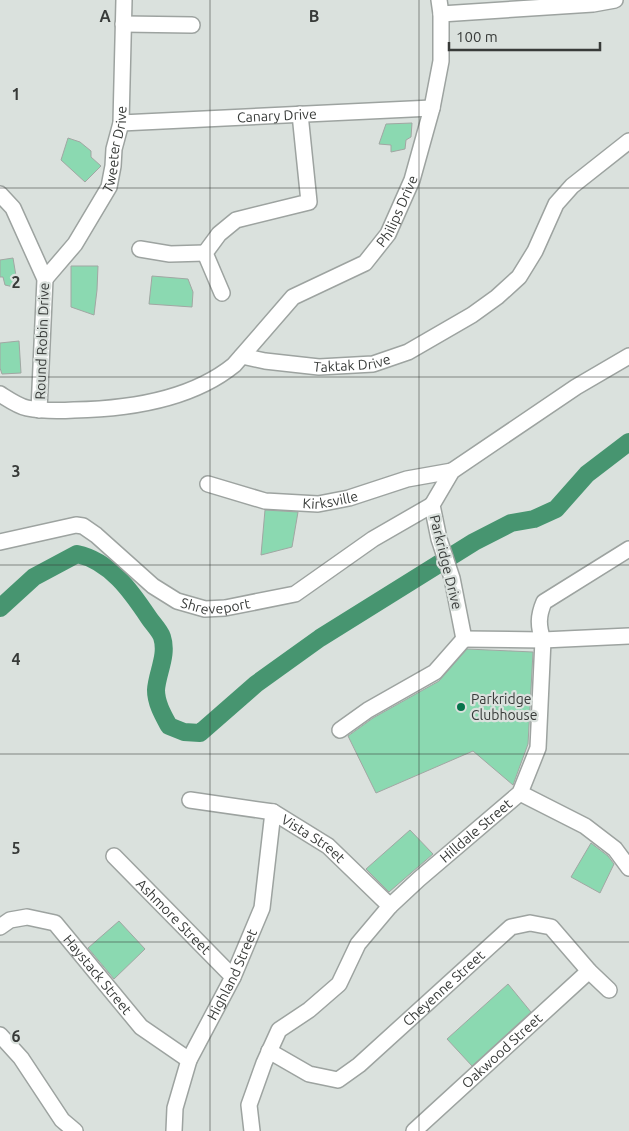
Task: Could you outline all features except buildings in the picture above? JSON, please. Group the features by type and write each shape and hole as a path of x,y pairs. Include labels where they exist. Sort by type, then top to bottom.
{"street":[{"name":"Tweeter Drive","path":"45,279 71,249 110,187 114,149 121,123 124,0"},
{"path":"440,7 593,4 615,0"},
{"name":"Philips Drive","path":"242,356 293,297 364,263 388,234 412,180 432,108 441,62 440,7"},
{"path":"124,24 192,25"},
{"name":"Canary Drive","path":"121,123 432,108"},
{"path":"206,253 219,234 236,220 309,202 300,114"},
{"name":"Taktak Drive","path":"242,356 265,361 319,367 373,364 408,352 472,315 497,297 519,277 535,251 556,204 572,186 629,141"},
{"name":"Round Robin Drive","path":"0,194 13,208 45,279 39,410"},
{"path":"35,255 53,256 71,249"},
{"path":"140,249 170,254 206,253"},
{"path":"206,253 222,293"},
{"path":"0,394 25,408 39,410 93,410 142,404 170,397 223,374 242,356"},
{"name":"Parkridge Drive","path":"464,639 452,578 432,505 452,471 576,387 629,356"},
{"name":"Kirksville","path":"208,484 265,501 318,504 349,498 408,479 452,471"},
{"name":"Shreveport","path":"0,542 76,525 83,526 113,549 153,586 177,601 205,609 226,608 295,594 373,539 432,505"},
{"name":"Hilldale Street","path":"252,1131 249,1105 279,1030 309,1010 339,984 358,944 390,906 520,793 538,748 543,640 538,626 539,613 544,602 629,549"},
{"path":"340,730 362,714 435,672 464,639 543,640 629,636"},
{"path":"520,793 585,826 615,849 629,868"},
{"name":"Vista Street","path":"190,800 273,812 328,846 390,906"},
{"name":"Highland Street","path":"174,1131 175,1108 189,1060 233,976 262,908 273,812"},
{"name":"Ashmore Street","path":"114,856 233,976"},
{"name":"Haystack Street","path":"0,928 10,920 26,917 54,923 141,1027 189,1060"},
{"name":"Cheyenne Street","path":"269,1051 309,1074 338,1080 359,1065 511,927 530,923 551,928 590,972 609,990"},
{"name":"Oakwood Street","path":"414,1131 590,972"},
{"path":"0,1035 21,1058 62,1120 75,1131"}],"waterway":[{"path":"0,608 34,577 77,554 100,563 119,578 161,635 164,650 156,695 160,709 169,726 184,732 200,733 256,684 320,638 474,542 511,523 534,519 556,509 587,474 629,442"}],"place":[{"name":"Parkridge Clubhouse","path":"461,707"}]}
